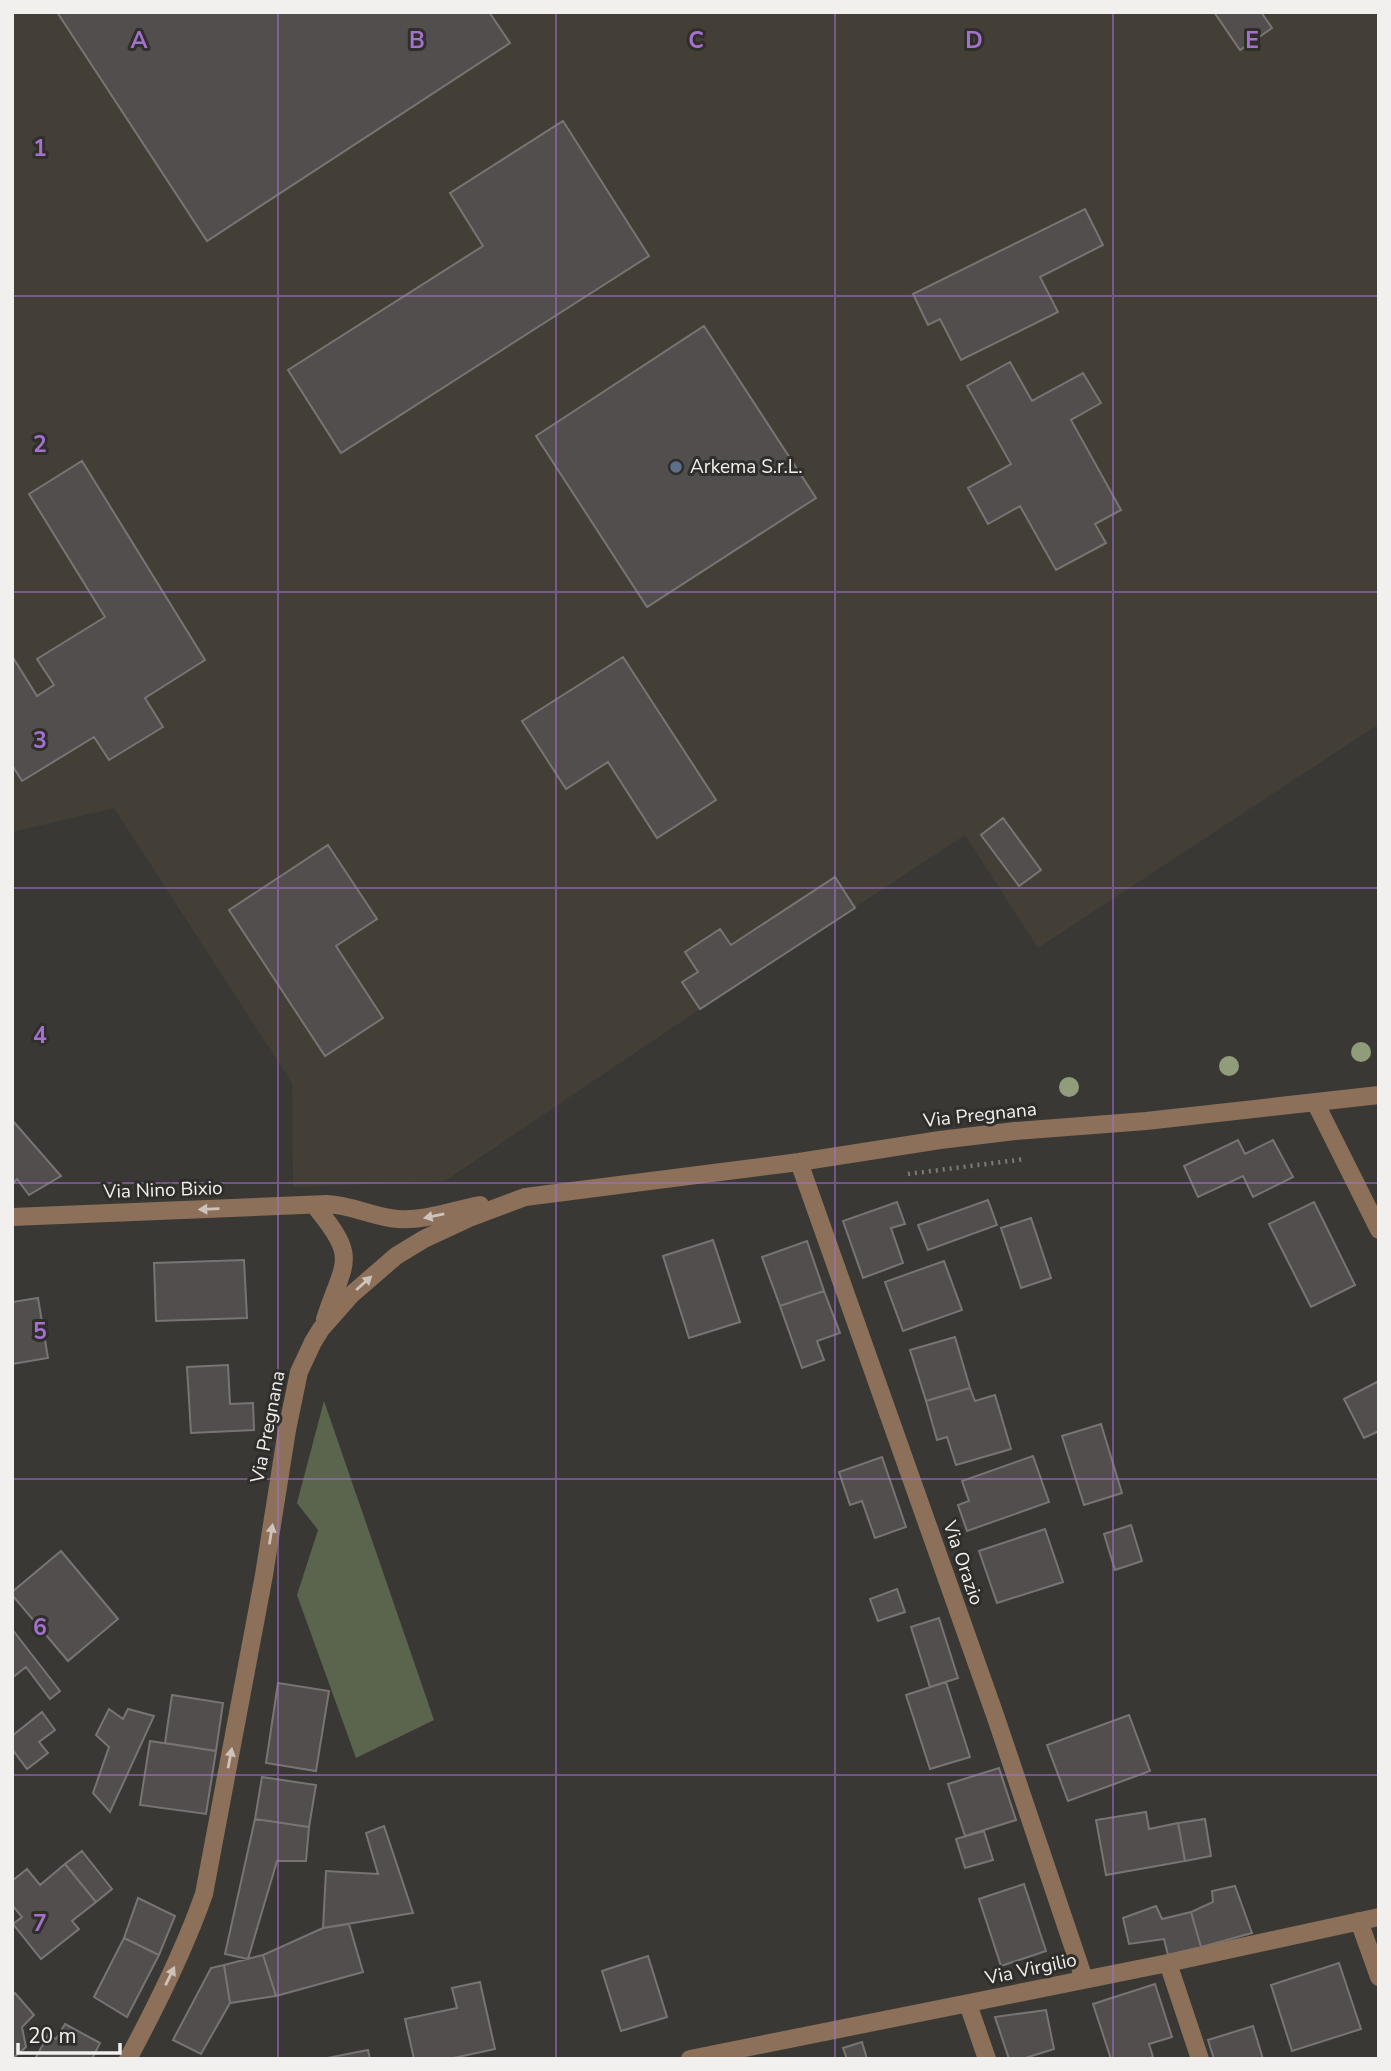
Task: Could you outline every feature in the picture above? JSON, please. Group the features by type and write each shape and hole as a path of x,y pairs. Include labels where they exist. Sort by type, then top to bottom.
{"street":[{"name":"Via Pregnana","path":"128,2059 173,1971 204,1894 299,1372 321,1329 351,1295 396,1256 469,1217 524,1197 819,1158 1021,1140 1146,1121 1379,1095"},
{"path":"1315,1102 1379,1230"},
{"name":"Via Orazio","path":"799,1161 1003,1740 1084,1979"},
{"name":"Via Nino Bixio","path":"12,1217 337,1204 380,1216 412,1219 524,1197"},
{"path":"314,1205 338,1237 343,1246 345,1260 321,1329"},
{"name":"Via Virgilio","path":"690,2059 1168,1963 1379,1917"},
{"path":"1359,1921 1379,1977"},
{"path":"1168,1963 1200,2059"},
{"path":"968,2004 988,2059"}],"shaded area":[{"path":"12,12 1379,12 1379,724 1038,948 965,835 445,1181 293,1187 292,1083 114,808 12,832"}],"green space":[{"path":"324,1401 434,1720 356,1758 297,1595 318,1530 297,1503"}],"building":[{"path":"57,12 489,12 510,43 207,241"},
{"path":"1214,12 1261,12 1272,28 1240,50"},
{"path":"563,121 649,256 341,453 288,370 483,246 450,193"},
{"path":"1085,209 1103,245 1040,277 1058,312 961,360 940,319 928,325 913,294"},
{"name":"Arkema S.r.L.","path":"704,326 816,498 647,607 536,436"},
{"path":"1010,362 1032,401 1083,373 1101,403 1071,420 1121,510 1095,524 1106,543 1056,570 1020,506 988,524 968,488 1011,464 967,386"},
{"path":"82,461 205,660 145,698 163,727 109,760 94,737 22,781 12,765 12,656 37,696 54,685 37,659 105,617 29,494"},
{"path":"623,657 716,800 657,838 608,762 566,789 522,721"},
{"path":"1003,818 1041,870 1019,886 981,835"},
{"path":"328,845 377,919 336,946 383,1018 325,1056 229,910"},
{"path":"835,877 855,908 700,1009 682,982 698,972 685,952 720,929 731,945"},
{"path":"13,1121 61,1176 29,1195 17,1179 12,1185"},
{"path":"1238,1140 1245,1154 1273,1140 1293,1177 1253,1197 1243,1176 1198,1197 1184,1166"},
{"path":"988,1200 997,1225 928,1250 918,1225"},
{"path":"897,1202 905,1224 891,1228 903,1263 863,1278 843,1221"},
{"path":"1314,1202 1355,1285 1311,1307 1269,1224"},
{"path":"1031,1218 1051,1278 1021,1288 1001,1228"},
{"path":"713,1240 740,1322 689,1338 663,1256"},
{"path":"807,1241 824,1291 780,1306 762,1257"},
{"path":"244,1260 247,1318 156,1321 154,1263"},
{"path":"944,1261 962,1310 903,1331 885,1282"},
{"path":"824,1291 840,1333 817,1341 824,1360 802,1368 780,1306"},
{"path":"38,1298 48,1358 12,1364 12,1302"},
{"path":"955,1337 970,1388 926,1401 910,1350"},
{"path":"228,1365 230,1404 253,1403 254,1430 191,1433 187,1367"},
{"path":"1379,1381 1379,1431 1364,1438 1344,1399"},
{"path":"970,1388 975,1401 995,1395 1011,1449 956,1465 947,1437 937,1440 926,1401"},
{"path":"1101,1424 1122,1493 1084,1505 1062,1436"},
{"path":"1033,1456 1049,1502 967,1531 958,1505 969,1501 962,1481"},
{"path":"882,1457 906,1527 875,1538 862,1501 850,1505 839,1472"},
{"path":"1131,1525 1142,1561 1115,1570 1104,1534"},
{"path":"1045,1529 1063,1582 997,1603 979,1551"},
{"path":"61,1551 118,1619 68,1661 12,1595 12,1592"},
{"path":"897,1589 905,1612 878,1621 870,1599"},
{"path":"939,1618 958,1678 930,1687 911,1627"},
{"path":"12,1629 60,1691 50,1699 26,1667 12,1678"},
{"path":"946,1682 970,1757 930,1769 906,1695"},
{"path":"278,1683 329,1691 316,1771 266,1763"},
{"path":"172,1695 223,1703 216,1751 165,1743"},
{"path":"109,1709 123,1719 128,1709 154,1716 110,1812 93,1793 109,1747 96,1735"},
{"path":"42,1712 55,1730 39,1742 48,1753 27,1769 12,1749 12,1736"},
{"path":"1129,1715 1150,1771 1068,1801 1047,1745"},
{"path":"150,1741 216,1751 206,1814 140,1805"},
{"path":"999,1768 1016,1820 965,1836 948,1784"},
{"path":"262,1777 316,1785 309,1827 255,1819"},
{"path":"1146,1812 1149,1829 1178,1823 1185,1861 1106,1875 1096,1820"},
{"path":"255,1819 309,1827 306,1861 277,1861 248,1959 225,1954"},
{"path":"1205,1819 1211,1856 1185,1861 1178,1823"},
{"path":"384,1826 413,1913 323,1928 326,1871 378,1874 366,1833"},
{"path":"984,1831 993,1860 965,1868 956,1839"},
{"path":"82,1851 112,1889 96,1902 65,1864"},
{"path":"65,1864 96,1902 72,1921 79,1929 41,1959 13,1924 22,1917 12,1905 12,1881 27,1869 40,1885"},
{"path":"1024,1884 1046,1951 1001,1966 979,1899"},
{"path":"1235,1886 1252,1933 1201,1947 1191,1912 1213,1902 1212,1891"},
{"path":"138,1898 175,1916 159,1955 124,1938"},
{"path":"1156,1906 1162,1919 1191,1912 1201,1947 1168,1955 1164,1939 1129,1944 1123,1918"},
{"path":"349,1924 363,1972 276,1996 263,1955 323,1928"},
{"path":"124,1938 159,1955 127,2017 94,1997"},
{"path":"263,1955 276,1996 230,2003 224,1965"},
{"path":"648,1956 667,2017 621,2031 602,1971"},
{"path":"1339,1963 1361,2029 1292,2051 1271,1985"},
{"path":"224,1965 230,2003 201,2054 173,2040 211,1968"},
{"path":"480,1982 495,2049 449,2059 414,2059 405,2019 457,2008 452,1988"},
{"path":"1155,1984 1172,2037 1149,2044 1153,2057 1148,2059 1111,2059 1093,2004"},
{"path":"15,1993 34,2015 22,2027 26,2047 12,2059 12,1996"},
{"path":"1046,2010 1054,2049 1022,2059 1009,2059 995,2017"},
{"path":"65,2024 100,2043 92,2059 35,2059 48,2035 56,2039"},
{"path":"1253,2026 1263,2059 1214,2059 1208,2040"},
{"path":"862,2042 867,2059 847,2059 843,2048"},
{"path":"368,2050 370,2059 327,2059 327,2058"}],"place":[{"name":"Arkema S.r.L.","path":"676,467"}]}
